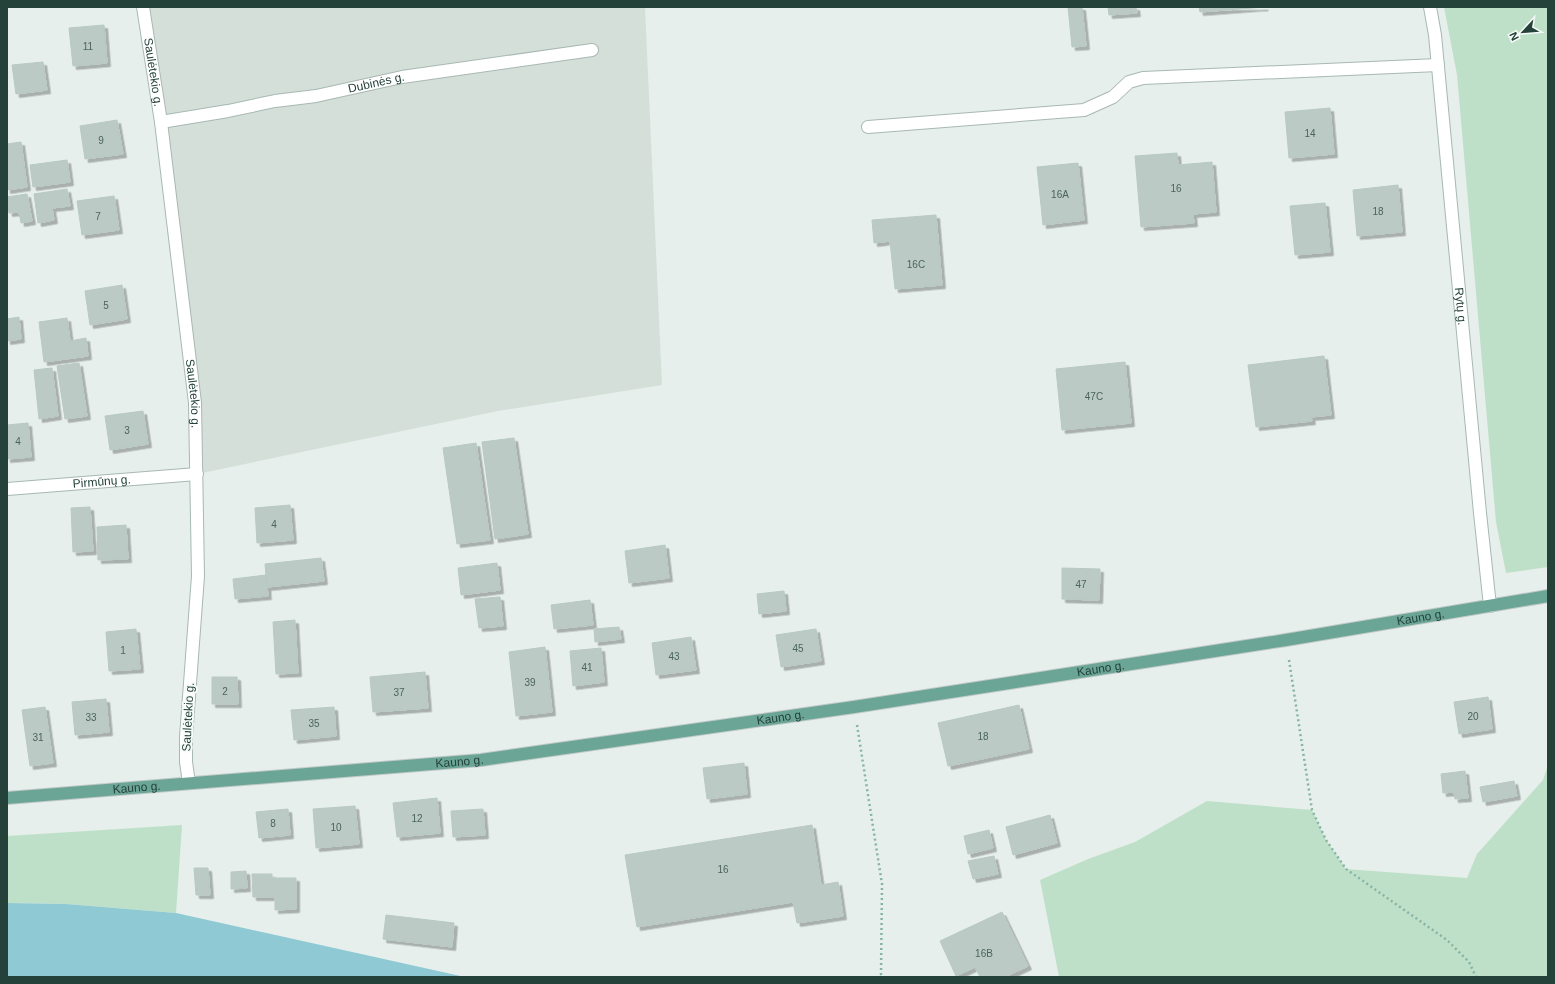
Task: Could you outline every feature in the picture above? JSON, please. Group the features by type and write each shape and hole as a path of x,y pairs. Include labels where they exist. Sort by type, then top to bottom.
{"main road":[{"name":"Kauno g.","path":"7,798 481,760 854,707 1286,640 1548,596"}],"street":[{"name":"Saulėtekio g.","path":"143,7 161,122 196,403 198,576 186,737 186,762 189,783"},
{"name":"Rytų g.","path":"1430,7 1435,35 1490,606"},
{"name":"Dubinės g.","path":"161,122 228,111 275,101 316,96 402,77 592,50"},
{"path":"868,127 1084,110 1113,97 1129,82 1143,78 1438,65"},
{"name":"Pirmūnų g.","path":"7,489 197,474"}],"path":[{"path":"1286,640 1312,810 1326,840 1346,869 1447,940 1469,962 1476,977"},
{"path":"854,707 882,884 882,977"}],"shaded area":[{"path":"143,7 645,7 662,385 498,411 197,474 195,403"}],"green space":[{"path":"1444,7 1548,7 1548,567 1506,573 1496,522 1457,75"},
{"path":"1548,765 1548,977 1059,977 1040,880 1088,859 1135,842 1207,801 1312,810 1326,840 1346,869 1467,878 1477,854 1543,780"},
{"path":"182,825 176,913 66,904 7,903 7,836"}],"water":[{"path":"7,903 66,904 176,913 465,977 7,977"}],"building":[{"path":"1068,7 1082,7 1086,46 1072,47"},
{"path":"1108,7 1136,7 1137,13 1109,15"},
{"path":"1199,7 1265,7 1200,12"},
{"path":"104,25 107,63 73,66 69,28"},
{"path":"43,62 47,90 16,94 12,65"},
{"path":"1330,108 1334,154 1289,158 1285,112"},
{"path":"117,120 123,154 85,159 80,126"},
{"path":"21,142 27,187 7,190 7,144"},
{"path":"1177,153 1178,165 1212,162 1216,212 1193,214 1194,223 1141,227 1135,156"},
{"path":"67,160 70,182 33,187 30,165"},
{"path":"1078,163 1084,220 1043,225 1037,167"},
{"path":"1398,185 1402,232 1357,236 1353,190"},
{"path":"67,189 70,206 52,208 54,220 38,223 34,194"},
{"path":"27,194 32,221 21,223 19,212 9,213 7,197"},
{"path":"114,196 119,230 82,235 77,201"},
{"path":"1325,203 1330,252 1295,255 1290,206"},
{"path":"936,215 942,285 895,289 890,241 874,243 872,220"},
{"path":"122,285 127,319 90,325 85,291"},
{"path":"19,317 21,339 7,341 7,319"},
{"path":"67,318 70,341 86,338 88,356 44,362 39,322"},
{"path":"1324,356 1331,415 1311,417 1312,421 1256,427 1248,365"},
{"path":"1125,362 1131,423 1062,430 1056,369"},
{"path":"79,363 87,416 65,419 57,366"},
{"path":"52,368 58,416 39,419 34,370"},
{"path":"143,411 148,444 110,450 105,416"},
{"path":"28,423 31,457 7,459 7,425"},
{"path":"514,438 528,534 495,539 482,442"},
{"path":"476,443 490,540 457,544 443,448"},
{"path":"290,505 293,540 257,543 255,508"},
{"path":"90,507 93,551 73,552 71,508"},
{"path":"126,525 128,559 98,560 97,527"},
{"path":"665,545 669,578 629,583 625,551"},
{"path":"321,558 324,581 267,587 265,564"},
{"path":"497,563 500,590 461,595 458,568"},
{"path":"1062,568 1100,569 1099,600 1062,599"},
{"path":"266,575 268,596 235,599 233,579"},
{"path":"784,591 786,611 759,614 757,594"},
{"path":"500,597 503,626 479,628 475,599"},
{"path":"590,600 593,625 554,629 551,605"},
{"path":"295,620 298,673 276,674 273,622"},
{"path":"619,627 621,639 595,642 594,629"},
{"path":"136,629 140,669 109,671 106,632"},
{"path":"816,629 821,661 781,667 776,635"},
{"path":"691,637 696,670 656,675 652,643"},
{"path":"545,647 552,712 516,716 509,652"},
{"path":"601,648 604,682 573,686 570,651"},
{"path":"425,672 428,708 373,712 370,677"},
{"path":"212,677 237,677 238,704 212,704"},
{"path":"1488,697 1492,729 1459,734 1454,702"},
{"path":"106,699 109,732 75,735 72,702"},
{"path":"1019,705 1029,749 948,766 938,723"},
{"path":"45,707 53,763 30,766 22,710"},
{"path":"334,707 336,736 294,740 291,710"},
{"path":"744,763 747,794 707,799 703,768"},
{"path":"1465,771 1468,798 1455,799 1454,792 1443,793 1441,774"},
{"path":"1514,781 1517,796 1483,802 1480,787"},
{"path":"437,798 440,833 397,837 393,803"},
{"path":"355,806 359,844 316,848 313,809"},
{"path":"288,809 290,835 259,838 256,812"},
{"path":"483,809 485,835 453,837 451,811"},
{"path":"1050,815 1057,843 1013,855 1006,827"},
{"path":"812,825 821,885 838,882 843,916 797,923 793,902 637,927 625,855"},
{"path":"989,830 993,848 968,854 964,836"},
{"path":"994,856 998,874 973,879 968,861"},
{"path":"194,868 208,868 210,895 196,895"},
{"path":"246,871 247,888 231,889 231,872"},
{"path":"252,874 272,874 272,878 296,878 296,909 275,910 275,897 253,897"},
{"path":"1002,912 1028,966 1005,977 980,977 975,967 956,976 940,941"},
{"path":"386,915 454,923 452,947 383,939"}]}
